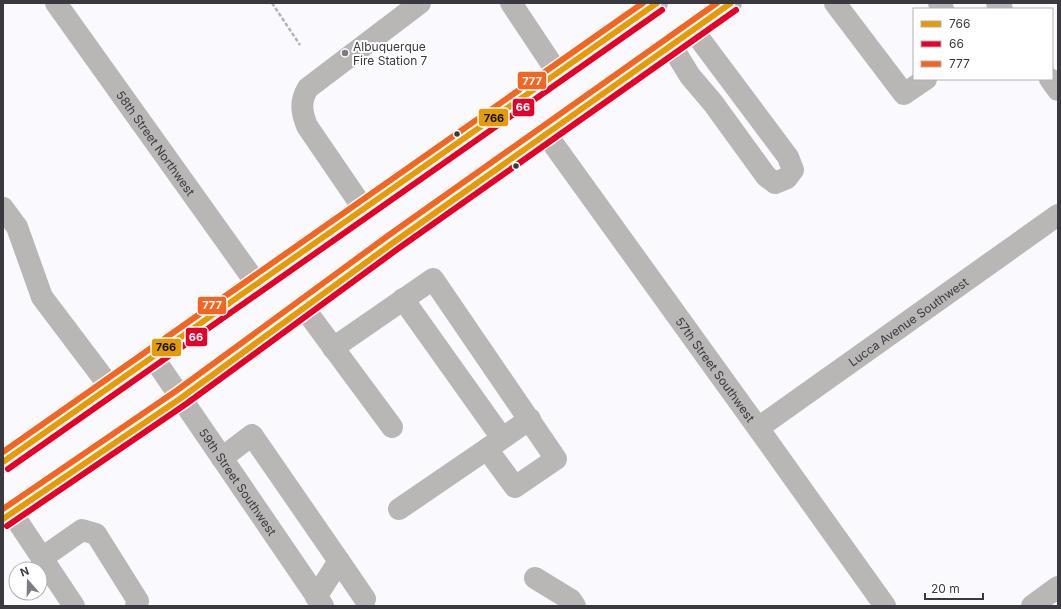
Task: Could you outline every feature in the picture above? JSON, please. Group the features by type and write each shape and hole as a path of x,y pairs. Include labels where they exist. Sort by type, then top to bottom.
{"main road":[{"path":"3,462 657,3"},
{"path":"7,516 181,398 394,242 731,3"}],"street":[{"name":"58th Street Northwest","path":"56,3 256,283"},
{"path":"363,208 307,126 302,110 302,102 308,88 420,3"},
{"path":"511,3 557,72"},
{"path":"836,3 904,94 925,80"},
{"path":"671,45 690,76 713,103 766,176 775,183 787,178 793,170 788,157 693,30"},
{"path":"897,84 913,71"},
{"path":"1051,80 1058,90"},
{"name":"57th Street Southwest","path":"546,134 885,606"},
{"path":"3,208 17,227 42,296 110,387"},
{"name":"Lucca Avenue Southwest","path":"758,428 1058,215"},
{"path":"333,348 403,299 433,279 556,459 515,487 494,443 403,299"},
{"path":"304,308 392,426"},
{"name":"59th Street Southwest","path":"153,357 319,601"},
{"path":"399,509 530,419"},
{"path":"222,458 252,435 365,599"},
{"path":"7,516 42,558 74,606"},
{"path":"42,558 82,530 96,534 138,601 136,606"},
{"path":"319,601 339,561"},
{"path":"535,578 571,600 575,606"},
{"path":"1032,606 1058,587"}],"path":[{"path":"272,3 300,45"}],"transit line":[{"name":"777","path":"3,452 643,3"},
{"name":"766","path":"3,462 657,3"},
{"name":"777","path":"3,509 176,391 389,235 717,3"},
{"name":"766","path":"3,519 181,398 394,242 731,3"},
{"name":"66","path":"8,469 662,10"},
{"name":"66","path":"7,526 186,404 399,248 736,10"}],"place":[{"name":"Albuquerque Fire Station 7","path":"345,53"}]}
